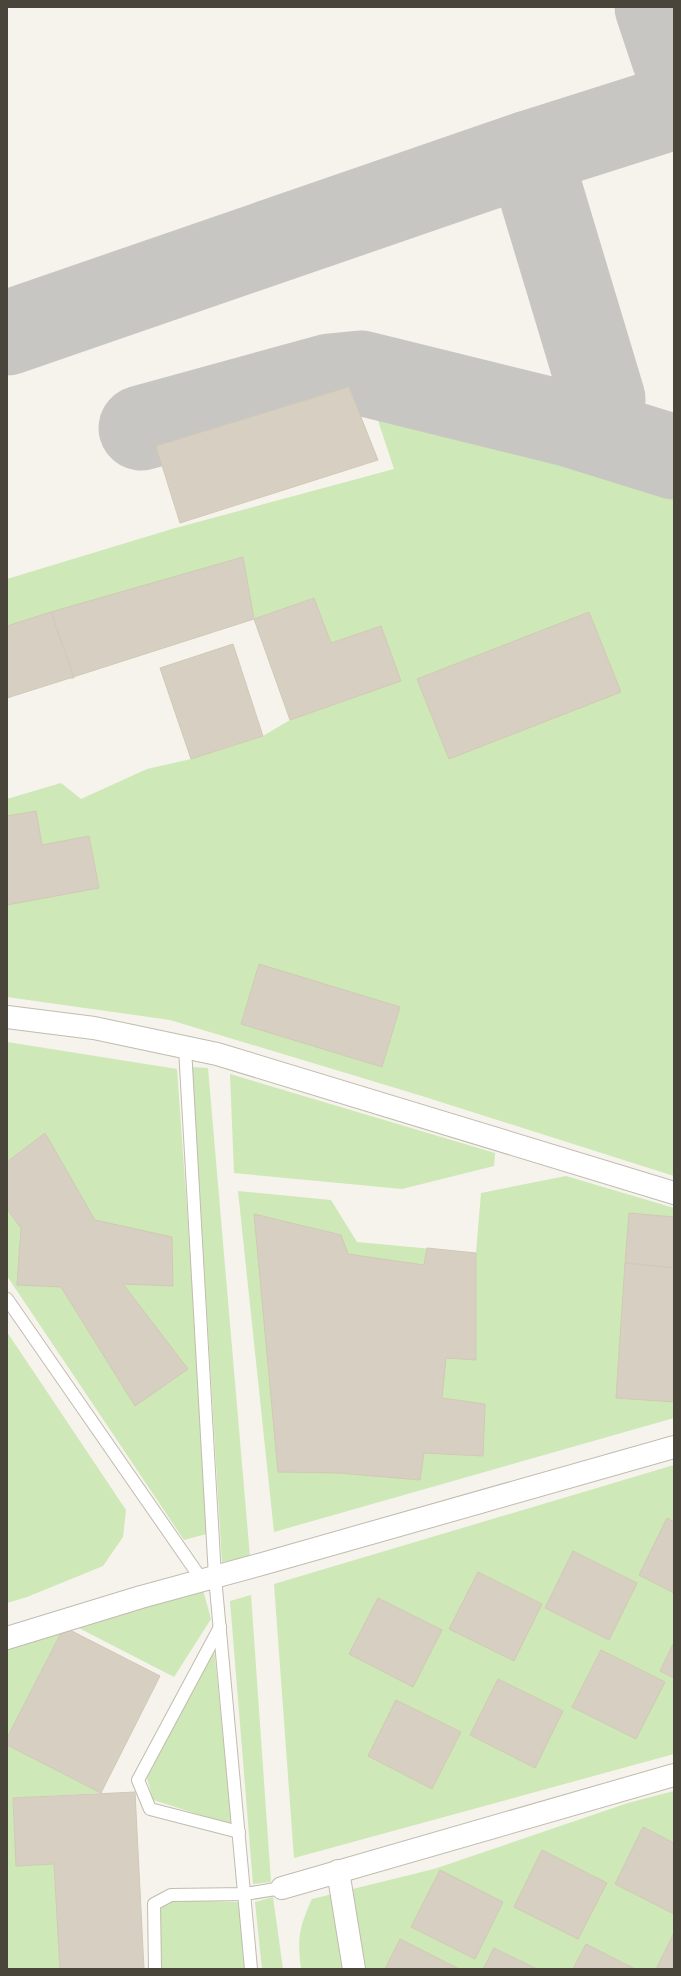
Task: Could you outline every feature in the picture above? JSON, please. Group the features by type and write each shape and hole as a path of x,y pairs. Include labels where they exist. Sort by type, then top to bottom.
{"street":[{"path":"7,1017 94,1028 217,1054 674,1194"},
{"path":"7,1638 209,1578 674,1446"},
{"path":"282,1888 674,1775"},
{"path":"338,1871 354,1969"}],"lane":[{"path":"185,1048 209,1578 220,1627 251,1969"},
{"path":"7,1300 209,1578"},
{"path":"220,1627 138,1780 150,1809 239,1832"},
{"path":"155,1969 154,1904 171,1895 245,1894 282,1888"}],"green space":[{"path":"366,384 674,468 674,1176 422,1096 170,1020 7,997 7,799 61,783 81,799 147,769 191,759 263,736 290,720 401,681 381,626 331,643 314,598 254,619 243,557 7,626 7,579 172,529 394,469"},
{"path":"7,1042 177,1069 210,1533 184,1540 7,1276"},
{"path":"192,1067 208,1068 250,1557 222,1562"},
{"path":"230,1074 495,1153 494,1166 402,1189 234,1173"},
{"path":"566,1176 674,1208 674,1418 274,1532 238,1191 331,1200 357,1242 476,1253 481,1193"},
{"path":"7,1332 126,1510 123,1537 103,1566 27,1597 7,1603"},
{"path":"674,1465 674,1754 294,1858 274,1584"},
{"path":"203,1590 211,1619 174,1677 73,1625"},
{"path":"251,1595 271,1882 253,1884 230,1601"},
{"path":"64,1627 7,1738 7,1646"},
{"path":"214,1648 232,1825 153,1800 147,1778"},
{"path":"7,1745 101,1793 13,1798 16,1865 54,1864 60,1969 7,1969"},
{"path":"674,1791 674,1969 301,1969 299,1949 300,1933 304,1918 312,1899 434,1869 628,1803"},
{"path":"273,1897 283,1969 262,1969 255,1902"},
{"path":"171,1900 238,1902 246,1969 159,1969 159,1909"}],"building":[{"path":"349,387 378,460 180,523 156,446"},
{"path":"243,557 254,619 70,678 51,612"},
{"path":"314,598 331,643 381,626 401,681 290,720 254,619"},
{"path":"51,612 74,678 7,698 7,626"},
{"path":"589,612 621,692 449,759 417,679"},
{"path":"233,644 263,736 191,759 160,668"},
{"path":"36,811 42,845 89,836 99,888 7,905 7,816"},
{"path":"259,964 400,1007 382,1067 241,1024"},
{"path":"45,1133 95,1220 172,1237 173,1286 123,1284 188,1369 135,1406 61,1287 17,1285 21,1228 7,1209 7,1162"},
{"path":"629,1213 674,1217 674,1268 625,1263"},
{"path":"254,1214 341,1235 348,1254 424,1265 427,1248 476,1253 476,1360 446,1358 442,1398 485,1404 483,1456 424,1453 420,1480 339,1473 278,1472"},
{"path":"625,1263 674,1268 674,1402 616,1398"},
{"path":"667,1518 674,1522 674,1593 639,1575"},
{"path":"573,1551 637,1583 609,1640 545,1608"},
{"path":"478,1572 542,1604 514,1661 449,1629"},
{"path":"378,1598 442,1630 413,1687 349,1654"},
{"path":"64,1627 160,1676 101,1793 7,1745 7,1738"},
{"path":"674,1642 674,1678 660,1671"},
{"path":"601,1650 665,1682 636,1739 572,1707"},
{"path":"498,1679 563,1711 535,1768 470,1735"},
{"path":"396,1700 461,1732 432,1789 368,1756"},
{"path":"135,1792 144,1969 60,1969 54,1864 16,1866 13,1798"},
{"path":"643,1827 674,1843 674,1914 615,1884"},
{"path":"542,1850 607,1883 578,1939 514,1907"},
{"path":"440,1870 503,1902 475,1959 411,1927"},
{"path":"674,1933 674,1969 656,1969"},
{"path":"400,1939 459,1969 385,1969"},
{"path":"586,1944 635,1969 573,1969"},
{"path":"494,1948 537,1969 483,1969"}],"taxiway":[{"path":"657,7 674,58"},
{"path":"7,333 529,153 674,107"},
{"path":"529,153 603,399"},
{"path":"141,428 330,376 361,373 568,424 674,457"}]}
